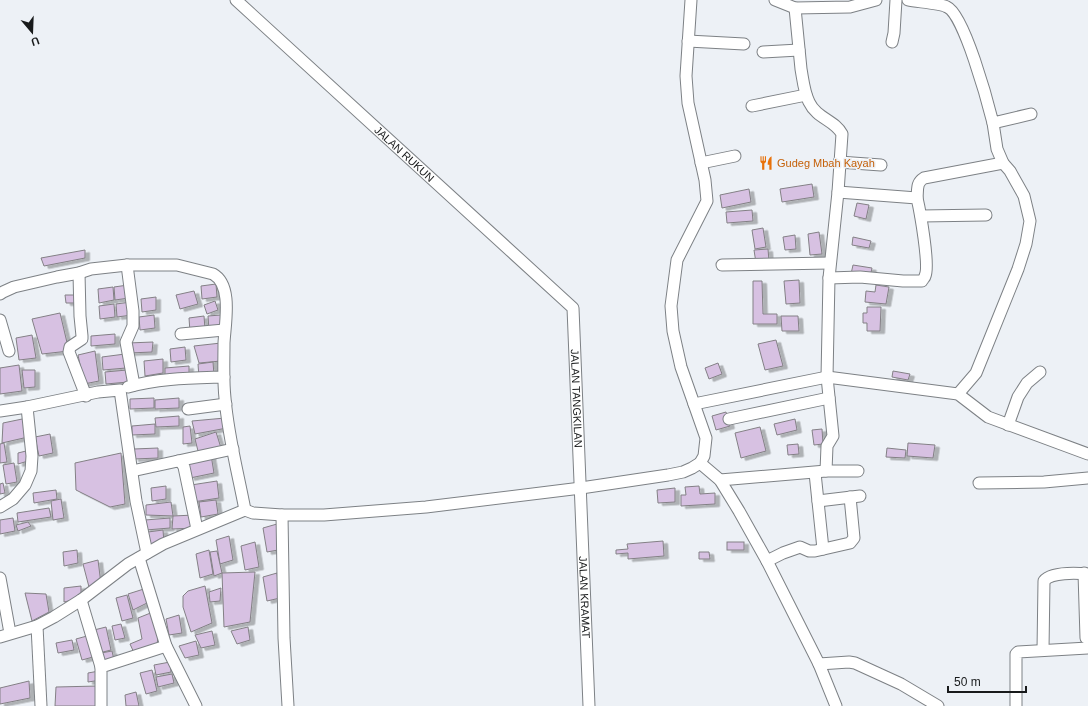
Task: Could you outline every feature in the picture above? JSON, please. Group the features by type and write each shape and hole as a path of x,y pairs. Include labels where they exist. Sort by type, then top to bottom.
{"street":[{"name":"JALAN RUKUN","path":"236,0 573,308"},
{"path":"0,578 5,635 37,626 54,617 81,600 128,564 163,544 246,510 253,513 282,515 324,515 426,507 581,488 683,472 700,463 704,456 706,438 681,367 676,348 671,306 677,260 707,201 701,163 688,103 686,76 691,0"},
{"path":"775,0 795,8 830,3 850,7 876,0"},
{"path":"892,42 896,0"},
{"path":"908,0 949,3 969,45 987,98 997,149 1003,163 1010,171 1024,196 1030,221 1018,269 976,373 958,394"},
{"path":"795,8 799,50 806,95 817,114 840,129 842,134 838,192 829,278 827,377 833,436 827,446 826,471"},
{"path":"688,42 744,44"},
{"path":"763,52 799,50"},
{"path":"752,106 806,95"},
{"path":"993,123 1031,114"},
{"path":"701,163 735,156"},
{"path":"839,162 881,165"},
{"path":"829,278 860,277 903,281 922,281 926,272 925,240 917,198 918,184 920,181 924,178 1003,163"},
{"path":"838,192 917,198"},
{"path":"921,216 986,214"},
{"path":"722,264 830,263"},
{"path":"127,265 134,326 126,342 134,385"},
{"path":"0,294 14,287 91,269 127,265 177,265 213,274 219,277 223,284 226,311 224,330 224,377 226,404 233,449 246,510"},
{"path":"79,273 82,339 70,347 69,352 86,396"},
{"name":"JALAN TANGKILAN","path":"573,308 581,488"},
{"path":"0,320 9,351"},
{"path":"181,334 224,330"},
{"path":"1008,425 1018,397 1027,383 1040,372"},
{"path":"0,411 86,396 98,392 120,390 134,385 194,378 224,377"},
{"path":"694,404 827,377 958,394 988,417 1088,454"},
{"path":"120,390 143,556 166,646 196,706"},
{"path":"729,419 830,398"},
{"path":"188,409 226,404"},
{"path":"0,507 13,499 25,485 32,471 27,407"},
{"path":"132,470 233,449"},
{"path":"178,461 181,462 184,467 197,530"},
{"path":"700,463 720,480 767,561 819,664 836,706"},
{"path":"720,480 826,471 858,471"},
{"path":"815,473 823,549"},
{"path":"979,483 1044,482 1088,478"},
{"name":"JALAN KRAMAT","path":"581,488 590,706"},
{"path":"767,561 800,547 812,552 853,541 855,496 818,501"},
{"path":"282,515 284,638 288,706"},
{"path":"1016,706 1016,654 1018,652 1044,650 1087,643 1086,573 1047,576 1044,581 1044,650"},
{"path":"81,600 101,666 101,706"},
{"path":"37,626 41,706"},
{"path":"101,666 166,646"},
{"path":"819,664 855,663 901,684 938,706"}],"building":[{"path":"812,184 814,197 782,202 780,189"},
{"path":"749,189 751,202 722,208 720,195"},
{"path":"857,203 869,205 866,219 854,216"},
{"path":"752,210 753,221 727,223 726,212"},
{"path":"763,228 766,247 755,249 752,230"},
{"path":"819,232 822,254 810,255 808,234"},
{"path":"795,235 796,249 785,250 783,237"},
{"path":"853,237 871,241 869,248 852,245"},
{"path":"768,249 769,261 756,263 754,250"},
{"path":"85,250 85,258 44,266 41,258"},
{"path":"853,265 872,268 870,277 851,274"},
{"path":"799,280 800,303 786,304 784,281"},
{"path":"753,281 762,281 763,314 777,314 777,324 753,324"},
{"path":"216,284 217,297 202,299 201,286"},
{"path":"128,285 129,298 115,300 114,287"},
{"path":"876,285 889,287 886,304 865,302 866,291 875,292"},
{"path":"113,287 114,300 99,303 98,289"},
{"path":"194,291 198,304 180,309 176,295"},
{"path":"65,295 78,295 79,303 66,303"},
{"path":"156,297 156,310 142,312 141,299"},
{"path":"215,301 218,310 207,314 204,305"},
{"path":"131,302 132,315 117,317 116,304"},
{"path":"114,304 115,317 100,319 99,306"},
{"path":"867,307 881,307 880,331 867,331 867,323 863,323 863,313 867,313"},
{"path":"60,313 69,351 42,354 32,319"},
{"path":"154,315 155,328 140,330 139,317"},
{"path":"221,315 222,329 209,330 208,316"},
{"path":"204,316 205,329 190,332 189,318"},
{"path":"781,316 798,316 799,331 782,331"},
{"path":"115,334 115,344 91,346 91,336"},
{"path":"32,335 36,358 19,360 16,338"},
{"path":"776,340 783,366 765,370 758,344"},
{"path":"153,342 152,352 129,353 128,343"},
{"path":"221,343 221,361 199,363 194,346"},
{"path":"185,347 186,360 171,362 170,349"},
{"path":"95,351 99,381 84,384 78,355"},
{"path":"125,354 126,368 103,370 102,357"},
{"path":"163,359 163,373 145,376 144,361"},
{"path":"213,362 214,375 199,378 198,364"},
{"path":"718,363 722,374 709,379 705,368"},
{"path":"19,365 22,391 0,394 0,368"},
{"path":"189,366 189,376 165,377 165,368"},
{"path":"22,370 35,370 35,387 24,388"},
{"path":"127,370 128,382 106,384 105,372"},
{"path":"893,371 910,374 908,380 892,377"},
{"path":"154,398 154,408 130,409 130,399"},
{"path":"179,398 179,408 155,409 155,400"},
{"path":"726,412 730,426 716,430 712,416"},
{"path":"179,416 179,426 156,427 155,418"},
{"path":"27,418 28,437 2,443 3,423"},
{"path":"225,418 227,428 195,434 192,421"},
{"path":"795,419 797,430 777,435 774,424"},
{"path":"155,424 155,434 132,435 132,426"},
{"path":"190,426 192,443 183,444 183,427"},
{"path":"760,427 766,451 741,458 735,433"},
{"path":"822,429 823,444 814,445 812,430"},
{"path":"216,432 221,448 199,455 195,439"},
{"path":"50,434 53,453 39,456 35,437"},
{"path":"4,443 7,462 0,463 0,444"},
{"path":"908,443 935,445 933,458 907,456"},
{"path":"798,444 799,454 788,455 787,445"},
{"path":"158,448 158,458 134,459 134,449"},
{"path":"887,448 906,450 905,458 886,457"},
{"path":"26,451 28,461 18,464 18,453"},
{"path":"121,453 125,504 110,507 76,490 75,463"},
{"path":"211,455 214,473 190,478 187,460"},
{"path":"14,463 17,482 6,484 3,465"},
{"path":"217,481 219,498 193,502 191,485"},
{"path":"3,483 5,493 0,494 0,484"},
{"path":"166,486 166,499 152,501 151,488"},
{"path":"699,486 700,494 715,493 715,504 681,506 681,495 686,495 685,487"},
{"path":"675,488 675,502 658,503 657,490"},
{"path":"56,490 57,499 34,503 33,493"},
{"path":"61,499 64,518 53,520 51,501"},
{"path":"216,500 218,514 201,517 199,502"},
{"path":"171,502 173,516 146,515 146,505"},
{"path":"49,508 51,517 18,522 17,513"},
{"path":"194,515 195,528 172,529 173,516"},
{"path":"13,518 15,531 0,534 0,520"},
{"path":"170,518 170,528 146,530 145,520"},
{"path":"28,522 31,526 18,531 16,525"},
{"path":"277,524 278,550 267,552 263,528"},
{"path":"163,530 164,543 149,546 148,532"},
{"path":"229,536 233,560 220,564 216,540"},
{"path":"663,541 664,556 628,559 628,553 616,554 616,550 628,549 627,544"},
{"path":"255,542 259,567 245,570 241,546"},
{"path":"727,542 744,542 744,550 727,550"},
{"path":"77,550 78,563 64,566 63,552"},
{"path":"209,550 213,574 200,578 196,554"},
{"path":"217,551 222,573 214,576 210,552"},
{"path":"699,552 709,552 710,559 699,559"},
{"path":"98,560 101,584 89,587 83,564"},
{"path":"255,572 250,622 224,627 222,573"},
{"path":"277,573 280,598 267,601 263,577"},
{"path":"81,586 81,598 64,602 64,588"},
{"path":"205,586 212,623 191,632 183,607 183,596 188,591"},
{"path":"147,588 151,601 133,610 128,594"},
{"path":"221,588 220,601 210,602 209,592"},
{"path":"25,593 46,594 49,612 32,621"},
{"path":"127,595 133,618 122,621 116,598"},
{"path":"153,612 158,634 157,647 135,655 130,644 142,639 138,618"},
{"path":"179,615 182,633 169,635 166,619"},
{"path":"121,624 125,638 115,640 112,626"},
{"path":"106,627 111,650 99,653 94,630"},
{"path":"248,627 250,640 237,644 231,631"},
{"path":"212,631 215,645 201,648 195,635"},
{"path":"87,636 93,657 82,660 76,639"},
{"path":"72,640 74,650 58,653 56,643"},
{"path":"196,641 199,655 185,658 179,646"},
{"path":"112,651 114,660 102,663 101,653"},
{"path":"170,662 171,672 156,675 154,665"},
{"path":"152,670 157,691 146,694 140,673"},
{"path":"99,671 101,680 88,682 88,673"},
{"path":"172,674 174,683 158,687 156,677"},
{"path":"29,681 30,698 0,704 0,688"},
{"path":"98,686 99,706 55,706 56,687"},
{"path":"136,692 139,706 126,706 125,695"}],"place":[{"name":"Gudeg Mbah Kayah","path":"766,163"}]}
